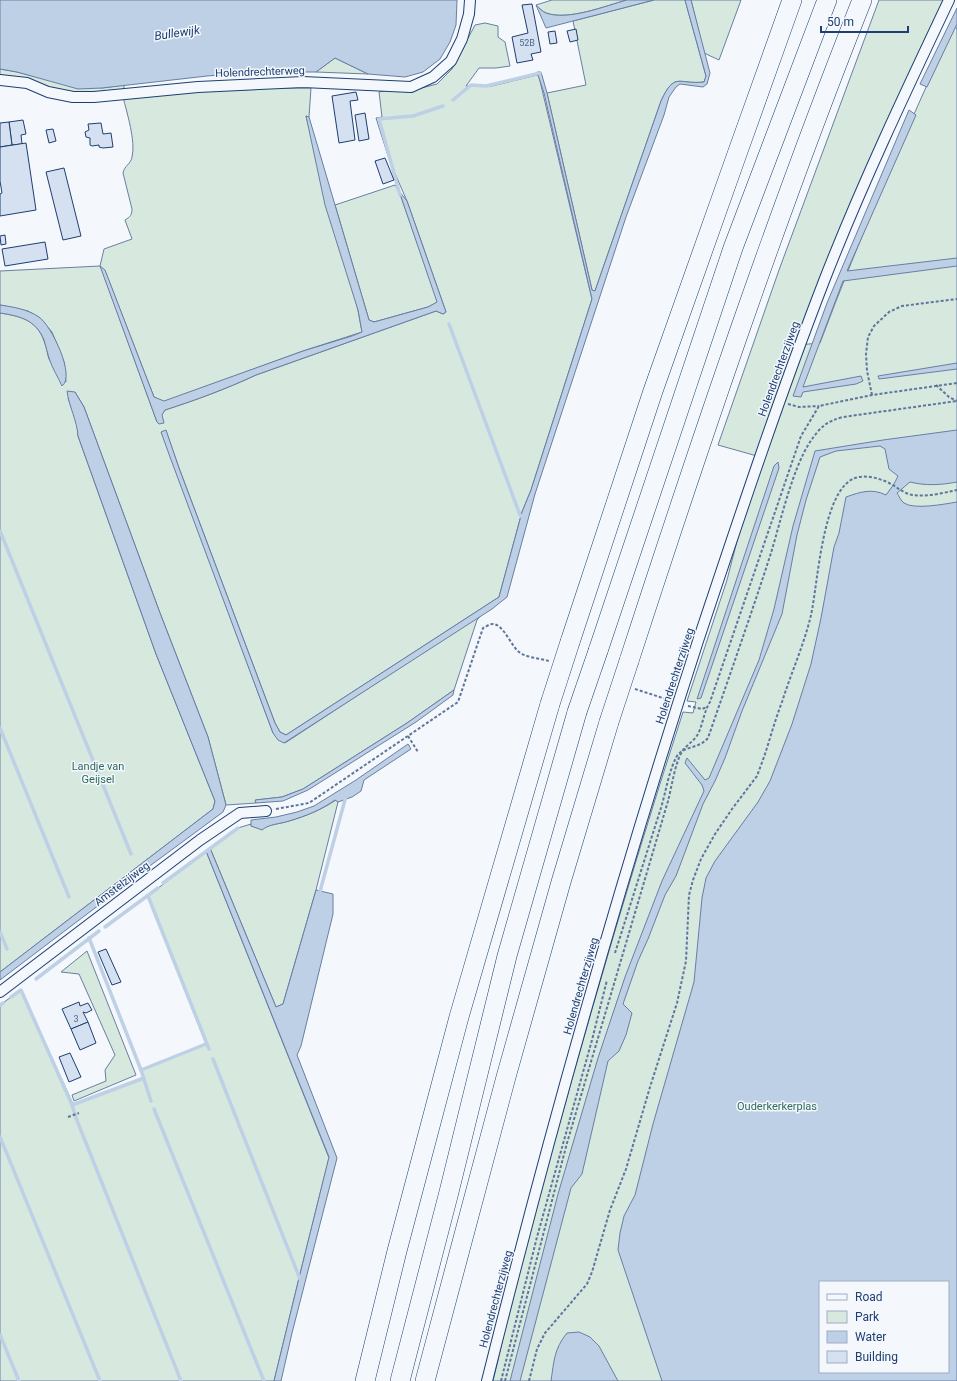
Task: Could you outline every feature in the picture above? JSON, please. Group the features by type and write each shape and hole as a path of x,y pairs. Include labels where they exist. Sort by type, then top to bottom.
{"highway":[{"path":"365,1381 397,1251 459,1017 550,704 653,391 792,0"},
{"path":"400,1381 447,1200 507,956 578,712 733,248 827,0"},
{"path":"425,1381 506,1077 561,882 609,722 671,534 756,288 862,0"},
{"path":"430,1381 436,1340"}],"street":[{"name":"Holendrechterweg","path":"0,80 26,83 48,92 73,97 94,97 198,87 303,82 411,87 434,77 451,61 462,39 469,14 470,0"},
{"name":"Holendrechterzijweg","path":"487,1381 561,1098 628,865 678,703 727,554 779,402 824,280 887,132 949,0"},
{"name":"Amstelzijweg","path":"0,992 200,840 240,813 266,811"}],"path":[{"path":"872,395 867,371 866,354 868,338 874,326 889,312 902,306 957,299"},
{"path":"779,402 799,407 819,406 872,395 957,383"},
{"path":"936,386 948,397 957,401"},
{"path":"505,1381 567,1143 666,809 679,759 683,750 704,743 708,738 764,576 799,464 809,443 819,429 832,420 957,401"},
{"path":"614,954 663,804 672,767 678,754 694,740 698,734 801,436 819,406"},
{"path":"529,1381 537,1349 545,1333 587,1284 592,1272 610,1210 626,1168 677,1003 686,961 689,895 693,880 701,859 715,834 756,776 764,757 810,616 819,558 827,523 840,491 846,483 863,476 872,477 911,494 934,494 957,490"},
{"path":"266,811 309,803 458,702 483,628 488,625 492,624 499,626 518,651 524,655 556,663"},
{"path":"631,687 678,703 702,709 707,707"},
{"path":"408,736 418,752"},
{"path":"501,1381 537,1237 592,1040 608,976"},
{"path":"68,1117 79,1112"}],"green space":[{"path":"552,0 627,0 586,12 565,15 546,13 536,5"},
{"path":"654,0 685,0 706,76 704,82 678,81 674,83 670,86 661,101 595,291 592,290 547,93 586,85 573,21"},
{"path":"691,0 741,0 719,60 704,53"},
{"name":"Ouderkerkerplas","path":"879,0 946,0 798,345 820,343 885,182 955,23 957,30 957,1381 493,1381 509,1309 572,1078 615,931 683,712 693,713 696,702 687,701 727,580 762,444 757,456 718,445 779,270"},
{"name":"Landje van Geijsel","path":"485,23 498,26 498,37 505,42 510,66 479,68 466,86 492,86 537,75 539,77 592,299 531,490 522,512 499,597 286,735 280,732 275,723 166,431 162,432 273,733 285,743 483,613 477,620 454,690 407,723 303,789 282,797 256,800 256,803 226,805 208,737 160,613 84,407 75,392 68,398 78,426 78,436 156,654 215,801 213,809 0,972 0,313 27,320 37,328 45,343 49,359 66,382 64,362 52,332 40,318 28,311 0,305 0,271 100,266 104,249 132,239 125,220 132,213 132,209 123,173 131,159 133,144 123,97 234,88 311,88 309,117 306,116 358,310 362,332 303,351 164,402 154,397 105,271 101,267 157,422 165,410 211,394 256,375 436,311 443,314 446,312 407,201 390,162 376,118 382,117 379,92 388,90 414,90 437,84 452,69 475,25"},
{"path":"335,58 368,74 316,72"},
{"path":"0,69 41,78 102,88 124,85 124,94 94,97 0,80"},
{"path":"395,185 399,191 438,302 428,307 374,322 369,320 335,205"},
{"path":"336,800 338,802 316,890 283,1004 276,1007 210,848 238,828 251,824 251,826 262,829 307,815"},
{"path":"206,851 329,1158 274,1381 0,1381 0,1005 21,990 73,1104 144,1078 141,1070 206,1044 148,896"},
{"path":"87,951 136,1075 74,1101 72,1095 106,1081 105,1070 115,1055 79,974 61,972"}],"water":[{"name":"Bullewijk","path":"0,0 457,0 456,25 450,42 440,59 423,72 405,77 368,74 335,58 316,72 256,72 102,88 78,89 17,72 0,69"},
{"path":"627,0 654,0 546,28 536,5 546,13 565,15 586,12"},
{"path":"685,0 691,0 710,73 707,84 703,87 680,84 669,97 664,115 626,217 535,494 507,597 492,609 284,743 278,740 273,733 161,432 166,430 275,723 280,732 286,735 499,597 522,512 531,490 592,299 544,93 537,72 541,72 547,93 592,290 595,291 661,101 670,86 674,83 678,81 704,82 706,76"},
{"path":"957,8 957,24 927,87 920,84"},
{"path":"909,110 916,115 847,271 957,258 957,266 843,281 803,387 861,376 863,381 856,384 803,392 801,397 793,396 827,303"},
{"path":"306,116 309,117 369,320 374,322 428,307 437,302 399,191 407,201 446,312 443,314 436,311 256,375 211,394 165,410 162,415 164,423 159,424 100,266 105,270 154,397 164,401 303,351 362,332 358,310 325,205"},
{"path":"0,305 25,310 39,317 44,322 55,340 64,362 66,380 62,386 50,362 41,333 32,323 26,320 0,313"},
{"path":"957,363 957,369 879,379 878,376"},
{"path":"67,391 75,392 84,407 160,613 208,737 226,805 223,812 128,882 124,877 213,809 215,801 156,654 78,436"},
{"name":"Ouderkerkerplas","path":"957,430 957,482 934,485 910,482 897,493 904,503 915,506 930,506 957,502 957,1381 662,1381 618,1250 624,1216 635,1195 653,1124 694,982 702,898 706,878 715,861 758,802 770,781 792,724 811,664 834,547 839,533 846,497 861,492 871,491 886,495 898,476 889,469 885,449 880,446 836,451 820,457 806,500 797,535 782,614 742,711 725,758 703,804 676,876 665,895 638,961 623,1004 632,1013 626,1035 619,1051 608,1061 582,1174 571,1188 520,1381 510,1381 558,1194 598,1058 625,977 662,881 704,791 702,785 685,763 687,758 705,780 709,778 759,660 774,609 793,526 815,451"},
{"path":"778,462 779,468 701,698 697,699 774,466"},
{"path":"454,690 453,695 416,722 308,790 283,801 256,803 255,800 282,797 303,789 407,723"},
{"path":"408,744 411,749 364,780 361,791 352,797 338,802 335,800 307,815 271,825 262,830 251,826 251,820 276,817 314,806 356,780"},
{"path":"210,848 276,1007 283,1004 316,890 333,894 333,914 301,1046 297,1055 337,1158 281,1381 274,1381 329,1157 206,851"},
{"path":"115,884 120,889 0,980 0,972"},
{"path":"579,1332 590,1337 599,1346 618,1381 551,1381 555,1356 559,1344 567,1333"}],"building":[{"path":"532,4 541,52 531,54 533,60 517,63 512,37 528,33 522,5"},
{"path":"576,29 578,40 570,42 567,31"},
{"path":"555,31 557,43 550,44 548,32"},
{"path":"356,92 358,100 350,101 355,140 339,143 332,96"},
{"path":"365,113 369,139 359,141 355,115"},
{"path":"23,120 26,134 21,135 22,144 12,145 9,122"},
{"path":"9,122 12,145 0,147 0,123"},
{"path":"101,123 103,134 111,133 113,147 103,148 99,147 99,145 92,146 90,145 90,138 86,137 85,132 89,130 88,124"},
{"path":"53,129 56,141 49,143 46,130"},
{"path":"26,143 36,210 0,216 0,194 2,193 0,181 0,147"},
{"path":"385,158 394,180 383,184 375,161"},
{"path":"64,168 81,236 63,240 46,172"},
{"path":"5,235 6,244 1,245 0,236"},
{"path":"45,242 48,259 5,266 2,249"},
{"path":"106,949 121,982 112,985 98,952"},
{"path":"79,1002 80,1006 88,1003 92,1010 86,1013 83,1012 88,1022 71,1029 62,1009"},
{"path":"88,1022 96,1043 80,1050 71,1029"},
{"path":"70,1053 81,1077 69,1082 59,1057"}],"waterway":[{"path":"453,100 471,85 486,86 540,73"},
{"path":"400,195 379,119 413,116 443,106"},
{"path":"449,324 520,515 523,518"},
{"path":"0,531 131,854"},
{"path":"0,728 69,897"},
{"path":"319,895 346,796"},
{"path":"163,883 238,828"},
{"path":"105,927 158,888"},
{"path":"148,896 209,1049"},
{"path":"36,979 99,931"},
{"path":"0,932 7,949"},
{"path":"89,938 141,1070 151,1101"},
{"path":"11,997 21,990 72,1105 181,1381"},
{"path":"141,1070 206,1044"},
{"path":"213,1059 300,1279"},
{"path":"72,1105 144,1078"},
{"path":"154,1109 264,1381"},
{"path":"0,1137 100,1381"},
{"path":"0,1335 19,1381"}]}
